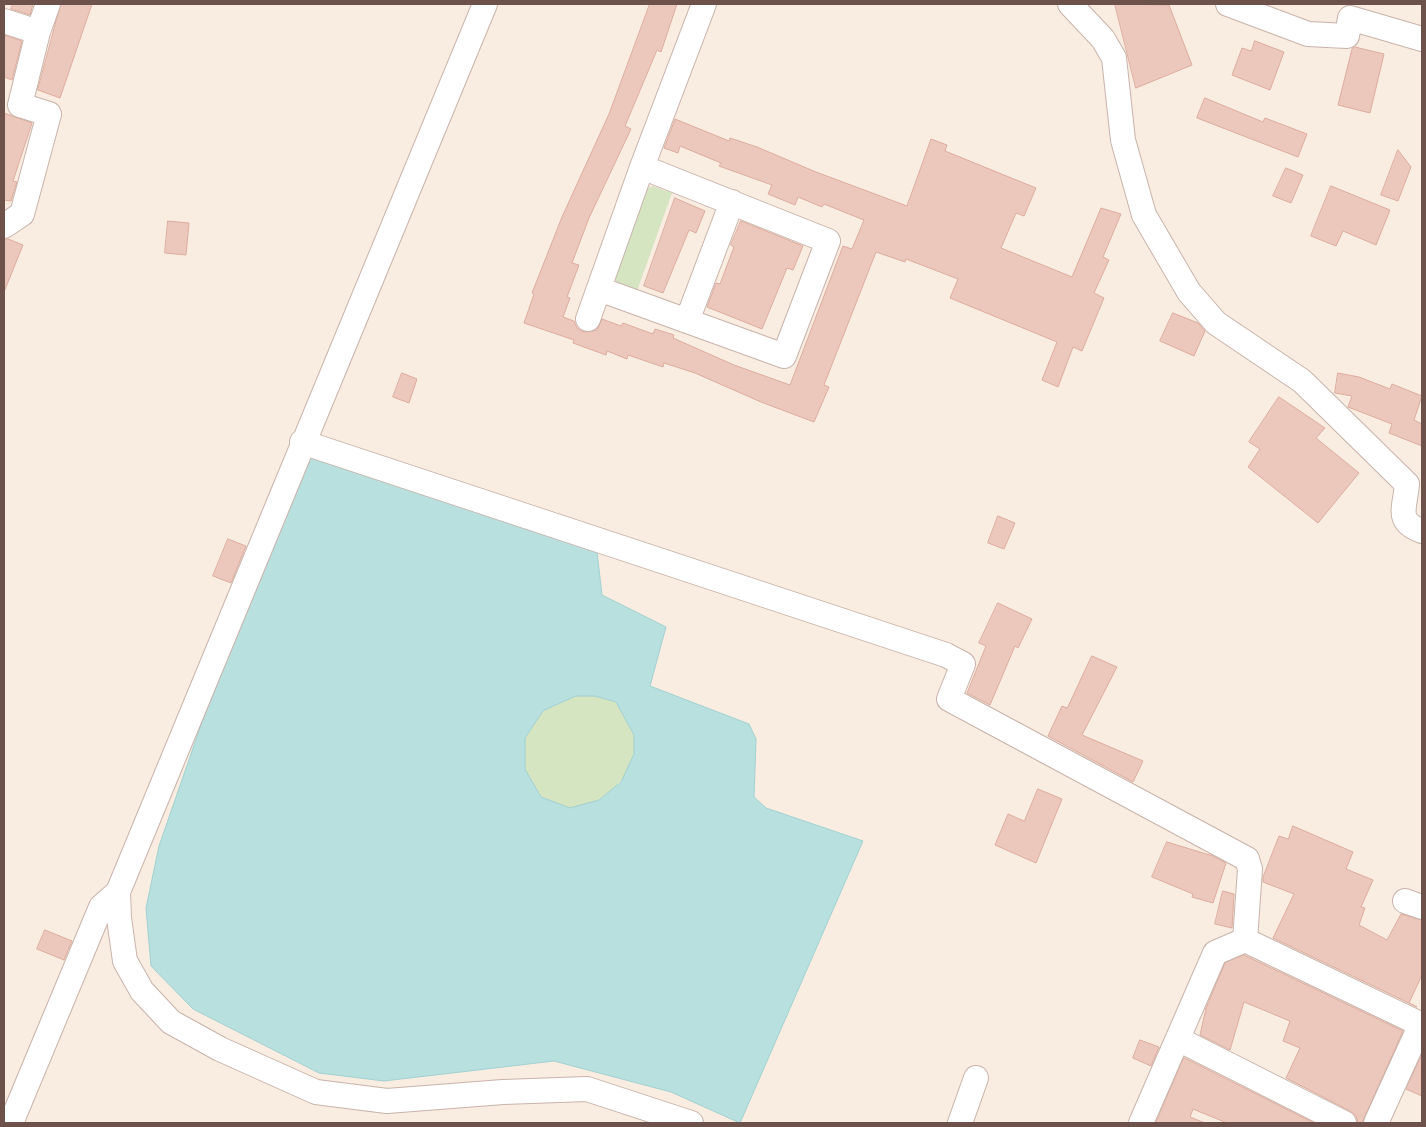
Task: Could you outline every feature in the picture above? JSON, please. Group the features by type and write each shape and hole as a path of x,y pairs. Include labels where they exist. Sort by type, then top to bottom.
{"street":[{"path":"4,226 22,214 49,114 12,102 48,4"},
{"path":"485,4 302,442 118,892 119,918 126,961 142,991 171,1022 220,1049 316,1092 387,1101 503,1092 587,1089 692,1123"},
{"path":"588,319 642,167 704,4"},
{"path":"1070,4 1103,39 1114,58 1123,140 1144,215 1189,292 1216,323 1302,381 1415,482 1404,518 1408,526 1422,532"},
{"path":"1228,4 1308,34 1347,36 1350,18 1422,39"},
{"path":"4,21 38,32"},
{"path":"598,289 784,356 828,241 642,167"},
{"path":"687,321 732,202"},
{"path":"302,442 946,655 963,664 949,699 1247,859 1250,869 1245,940"},
{"path":"11,1123 101,907 118,892"},
{"path":"1141,1123 1215,953 1245,940 1422,1024 1376,1123"},
{"path":"1178,1039 1340,1122"},
{"path":"960,1123 976,1078"}],"green space":[{"path":"653,186 672,193 637,291 617,284 614,275 645,190"},
{"path":"576,696 595,696 616,702 633,732 635,749 632,762 626,774 607,794 595,802 566,808 541,797 525,769 525,738 543,711"}],"water":[{"path":"310,456 597,552 602,595 666,627 650,686 749,724 756,739 754,797 766,808 863,841 740,1123 671,1092 554,1061 384,1081 319,1073 193,1009 151,966 146,908 159,846 217,679","holes":["576,696 595,696 616,702 634,735 634,754 621,782 599,800 570,808 541,797 525,769 525,738 543,711"]}],"building":[{"path":"13,4 33,4 30,15 11,9"},
{"path":"61,4 92,4 60,98 38,90"},
{"path":"650,4 677,4 661,52 657,50 625,126 631,129 589,218 572,263 579,265 567,297 570,298 563,317 574,321 577,328 584,332 597,330 602,319 621,326 623,323 653,334 655,329 674,335 673,338 734,365 790,385 843,246 852,249 864,220 824,204 822,207 798,197 795,205 768,194 772,185 719,166 721,163 680,146 678,153 664,148 675,119 729,141 730,138 757,147 816,172 907,206 931,139 947,145 945,151 1036,188 1024,216 1016,213 1001,248 1072,277 1101,208 1121,214 1103,257 1109,260 1094,293 1104,298 1082,351 1073,347 1058,387 1042,380 1057,342 950,298 958,279 906,259 905,262 876,252 824,385 829,387 814,422 761,402 695,373 664,363 663,367 628,355 627,359 607,351 606,355 573,343 574,340 524,323 534,294 532,293 562,217 609,114"},
{"path":"1115,4 1169,5 1192,65 1136,88"},
{"path":"4,35 22,41 12,80 4,77"},
{"path":"1255,41 1284,52 1270,90 1232,75 1242,48 1251,51"},
{"path":"1355,47 1384,54 1370,113 1338,105 1352,49"},
{"path":"1205,98 1263,122 1265,118 1307,134 1298,157 1197,118"},
{"path":"4,113 32,123 13,181 17,182 11,201 4,200"},
{"path":"1398,150 1411,167 1398,201 1381,195"},
{"path":"1286,168 1303,175 1291,203 1273,196"},
{"path":"1331,186 1390,210 1376,245 1343,231 1336,246 1311,236"},
{"path":"675,198 705,211 696,233 689,230 663,293 644,286"},
{"path":"168,221 189,223 186,255 165,253"},
{"path":"741,221 803,246 793,270 787,268 762,329 707,307 716,283 720,284 734,247 731,245"},
{"path":"8,239 23,245 4,292 4,240"},
{"path":"1173,313 1198,323 1205,331 1194,356 1160,341"},
{"path":"402,373 417,379 409,403 393,397"},
{"path":"1338,373 1359,377 1390,389 1392,384 1422,396 1414,420 1422,424 1422,446 1389,433 1392,424 1348,407 1352,396 1335,393"},
{"path":"1279,397 1325,428 1316,438 1359,473 1318,523 1248,467 1260,449 1249,442"},
{"path":"998,516 1015,523 1004,549 988,543"},
{"path":"228,539 246,546 231,583 213,576"},
{"path":"998,603 1032,619 1018,648 1015,646 990,705 967,693 986,646 979,643"},
{"path":"1092,656 1117,667 1082,735 1143,761 1133,782 1048,736 1062,706 1067,708"},
{"path":"1038,789 1062,799 1036,863 995,845 1008,814 1024,821"},
{"path":"1293,826 1353,852 1346,869 1373,880 1361,907 1365,908 1359,925 1387,940 1401,914 1422,920 1422,975 1409,1003 1417,1007 1273,938 1294,894 1263,882 1263,877 1279,836 1288,839"},
{"path":"1167,842 1213,856 1226,863 1213,903 1192,897 1193,894 1152,877"},
{"path":"1223,891 1234,894 1232,928 1215,924"},
{"path":"45,930 72,941 64,960 37,949"},
{"path":"1244,955 1403,1031 1362,1123 1358,1123 1356,1116 1350,1111 1286,1078 1300,1048 1283,1041 1290,1021 1244,1002 1230,1050 1200,1035 1206,1008 1225,963"},
{"path":"1140,1040 1159,1047 1151,1066 1133,1058"},
{"path":"1422,1055 1422,1096 1406,1089"},
{"path":"1184,1058 1314,1123 1227,1123 1193,1109 1190,1117 1205,1123 1156,1123"}]}
